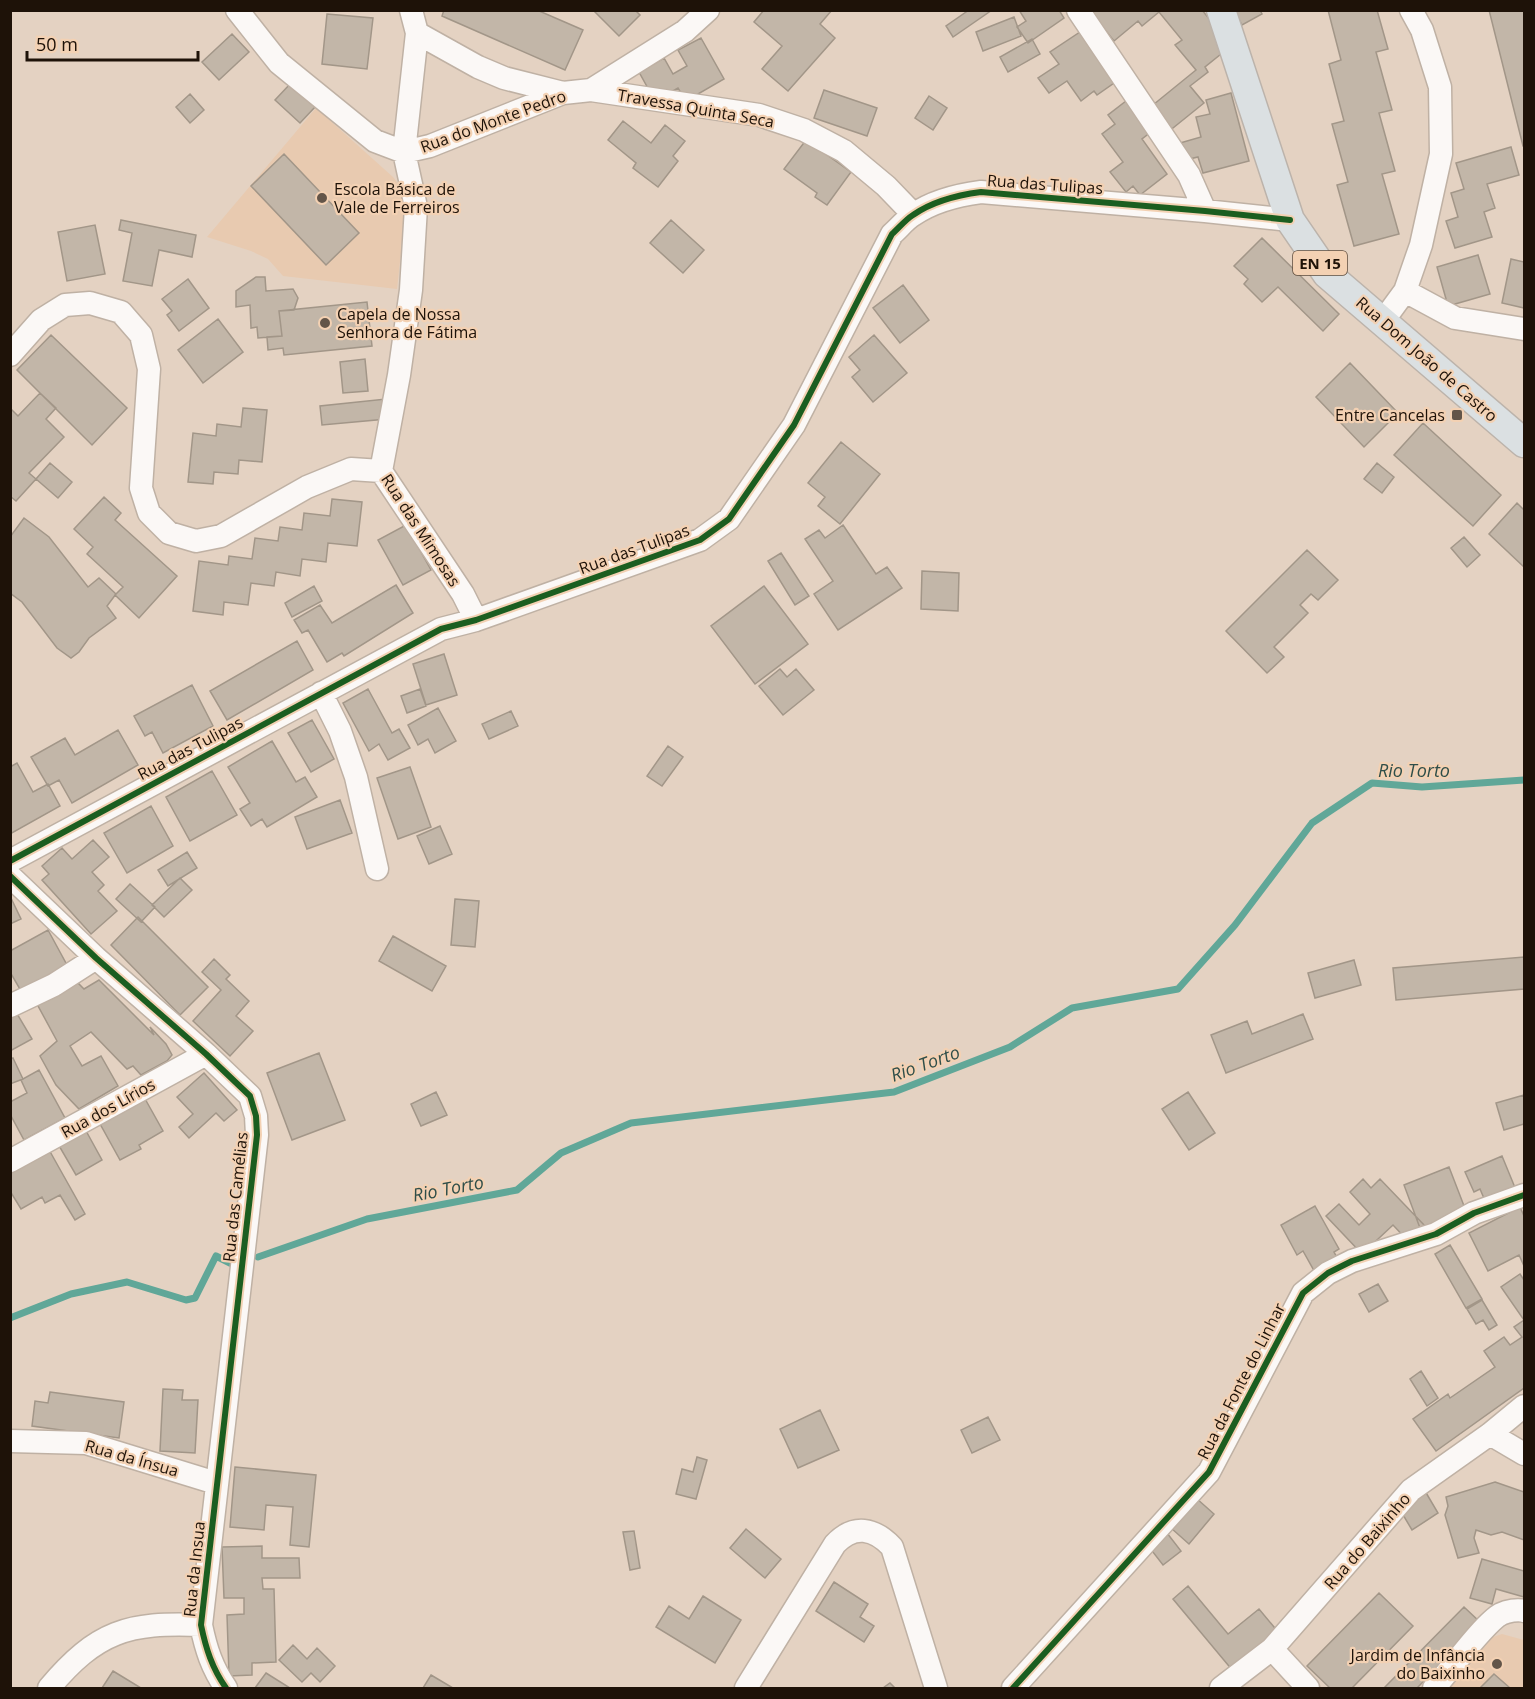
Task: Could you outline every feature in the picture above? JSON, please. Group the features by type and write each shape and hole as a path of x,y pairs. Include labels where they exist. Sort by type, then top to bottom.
{"main road":[{"name":"Rua Dom João de Castro","path":"1221,10 1290,220 1327,274 1524,442"}],"street":[{"name":"Rua do Monte Pedro","path":"237,10 279,63 304,85 375,141 404,152 430,146 563,93 591,90 685,31 708,10"},
{"path":"411,10 417,33 478,68 504,78 563,93"},
{"path":"1078,10 1189,175 1205,210"},
{"path":"1383,321 1405,291 1421,245 1441,154 1440,87 1422,30 1411,10"},
{"name":"Rua das Mimosas","path":"417,33 404,152 416,207 411,290 399,375 381,471 463,594 476,620"},
{"name":"Travessa Quinta Seca","path":"591,90 759,115 804,130 844,152 886,186 913,214"},
{"name":"Rua das Tulipas","path":"10,861 441,629 476,620 700,540 729,519 794,425 892,234 913,214 958,195 981,192 1205,210 1290,220"},
{"path":"1405,291 1455,318 1524,328"},
{"path":"10,355 41,320 65,305 90,303 122,312 141,335 149,369 141,488 149,513 169,533 195,541 221,536 307,487 351,469 381,471"},
{"path":"321,693 340,730 352,768 377,869"},
{"name":"Rua das Camélias","path":"10,876 96,958 206,1054 250,1096 256,1116 257,1135 216,1483"},
{"path":"10,1006 54,985 96,958"},
{"name":"Rua dos Lírios","path":"10,1161 206,1054"},
{"name":"Rua da Fonte do Linhar","path":"1013,1689 1209,1472 1303,1293 1328,1274 1352,1261 1436,1234 1474,1213 1524,1195"},
{"name":"Rua do Baixinho","path":"1221,1689 1272,1649 1411,1490 1490,1434 1524,1406"},
{"path":"1490,1434 1524,1454"},
{"name":"Rua da Ínsua","path":"10,1441 86,1443 216,1483"},
{"name":"Rua da Insua","path":"216,1483 201,1625 215,1672 225,1689"},
{"path":"746,1689 835,1544 844,1534 869,1531 883,1537 892,1547 936,1689"},
{"path":"1434,1689 1489,1624 1502,1614 1524,1611"},
{"path":"49,1689 79,1655 115,1634 140,1627 169,1624 201,1625"},
{"path":"1272,1649 1308,1689"}],"shaded area":[{"name":"Escola Básica de Vale de Ferreiros","path":"316,108 393,177 402,188 406,207 397,289 283,276 268,259 207,237"},
{"name":"Jardim de Infância do Baixinho","path":"1502,1634 1524,1640 1524,1688 1449,1688 1493,1637"}],"building":[{"path":"444,10 537,10 583,30 565,70 442,16"},
{"path":"593,10 635,10 640,15 619,36"},
{"path":"764,10 832,10 820,24 835,38 788,91 762,69 782,46 754,22"},
{"path":"969,10 992,10 953,37 946,26"},
{"path":"1019,10 1059,10 1064,18 1028,43 1017,27 1026,21"},
{"path":"1089,10 1202,10 1231,46 1205,67 1208,72 1190,86 1204,103 1168,132 1148,109 1196,70 1175,45 1182,40 1159,12 1142,26 1138,21 1114,41"},
{"path":"1234,10 1260,10 1262,14 1242,25"},
{"path":"1328,10 1377,10 1388,49 1376,52 1392,110 1379,113 1395,171 1382,174 1399,234 1354,246 1337,185 1348,182 1332,124 1344,121 1329,64 1341,60"},
{"path":"1489,10 1524,10 1524,146 1523,146"},
{"path":"327,14 373,18 367,69 322,64"},
{"path":"1014,17 1021,36 983,51 976,32"},
{"path":"1080,32 1114,83 1097,95 1094,91 1081,101 1067,81 1049,93 1038,78 1059,64 1050,52"},
{"path":"232,34 249,52 219,80 202,62"},
{"path":"701,38 724,79 686,101 678,88 655,101 639,72 664,58 673,74 687,66 678,50"},
{"path":"1032,39 1040,54 1008,72 1000,57"},
{"path":"290,84 315,107 300,123 275,100"},
{"path":"824,90 877,108 867,136 814,118"},
{"path":"1231,93 1249,161 1203,173 1198,157 1185,160 1180,143 1201,137 1196,117 1210,114 1206,100"},
{"path":"190,94 204,110 190,123 176,107"},
{"path":"929,96 947,108 933,130 915,118"},
{"path":"1126,101 1151,132 1142,139 1167,174 1140,195 1133,186 1126,192 1110,172 1123,162 1102,134 1115,124 1108,115"},
{"path":"623,121 651,143 665,125 685,141 673,156 678,161 658,187 633,168 636,163 608,140"},
{"path":"806,140 851,172 827,205 815,197 817,193 784,169"},
{"path":"1511,147 1519,175 1487,184 1495,208 1484,212 1492,237 1455,248 1446,221 1458,217 1451,193 1464,189 1456,163"},
{"path":"284,154 359,233 326,265 251,186"},
{"path":"121,220 196,235 192,257 159,250 152,286 123,281 132,233 119,230"},
{"path":"671,220 704,250 683,273 650,243"},
{"path":"95,225 105,274 67,281 58,232"},
{"path":"1262,238 1339,314 1323,331 1278,287 1262,302 1244,284 1248,279 1234,266"},
{"path":"1478,255 1490,294 1448,306 1437,267"},
{"path":"1511,259 1524,262 1524,308 1502,303"},
{"path":"256,277 265,277 266,291 293,289 298,298 294,310 279,311 282,336 258,338 257,327 251,328 250,305 236,307 236,291"},
{"path":"188,279 209,308 179,331 167,315 172,311 162,299"},
{"path":"903,285 929,320 900,343 873,308"},
{"name":"Capela de Nossa Senhora de Fátima","path":"367,302 372,346 284,355 283,348 268,350 267,337 282,336 279,311"},
{"path":"218,319 243,352 203,383 178,350"},
{"path":"51,335 127,408 92,445 17,370"},
{"path":"874,335 907,373 873,402 852,377 860,370 849,357"},
{"path":"365,359 368,391 343,393 340,362"},
{"path":"1350,363 1398,413 1364,447 1316,397"},
{"path":"40,393 56,408 46,419 64,437 29,473 36,479 16,501 10,496 10,408 18,416"},
{"path":"386,399 387,419 322,425 320,406"},
{"path":"243,408 267,410 262,462 239,460 238,474 214,472 213,484 188,482 193,433 216,436 217,424 241,427"},
{"path":"1423,423 1501,495 1473,526 1394,455"},
{"path":"841,442 880,474 840,524 818,506 825,497 808,483"},
{"path":"50,463 72,482 58,498 36,479"},
{"path":"1377,463 1394,477 1382,493 1364,479"},
{"path":"104,497 121,513 115,520 177,576 139,618 115,595 123,587 87,554 93,547 74,529"},
{"path":"332,499 362,502 357,546 328,543 326,562 302,559 300,576 276,572 274,586 251,583 248,605 224,602 223,615 193,611 199,561 228,565 229,556 252,559 255,538 278,541 280,527 302,530 304,513 330,516"},
{"path":"1517,503 1524,510 1524,567 1489,534"},
{"path":"24,518 49,537 88,587 99,578 116,594 107,606 116,618 89,638 79,652 71,658 57,648 22,602 10,593 10,537"},
{"path":"406,525 431,570 403,585 378,540"},
{"path":"843,525 876,574 887,567 902,588 838,630 814,594 833,581 805,539 819,530 825,538"},
{"path":"1464,537 1480,555 1467,567 1451,548"},
{"path":"1307,550 1338,580 1318,600 1311,594 1300,605 1308,613 1274,647 1284,657 1267,673 1226,631"},
{"path":"781,553 809,596 795,605 768,561"},
{"path":"922,571 959,573 958,611 921,609"},
{"path":"396,585 413,613 344,656 342,653 327,662 308,630 302,633 294,620 320,605 332,623"},
{"path":"314,586 322,601 292,617 285,603"},
{"path":"764,586 808,644 755,684 711,626"},
{"path":"297,641 313,670 227,720 210,691"},
{"path":"444,654 457,695 426,705 413,664"},
{"path":"780,669 787,677 796,669 814,690 783,715 759,686"},
{"path":"192,685 213,726 163,753 152,732 145,736 134,716"},
{"path":"368,689 392,733 399,729 410,748 388,760 379,744 369,751 343,703"},
{"path":"420,689 426,706 407,713 401,696"},
{"path":"438,708 456,741 435,753 428,739 418,745 408,725"},
{"path":"511,711 518,726 489,739 482,724"},
{"path":"312,720 334,759 311,772 288,733"},
{"path":"118,730 138,765 72,803 59,780 48,786 31,757 65,738 75,755"},
{"path":"272,741 296,782 305,777 317,797 267,827 262,819 251,826 240,809 250,803 228,767"},
{"path":"668,746 683,757 662,786 647,776"},
{"path":"17,763 33,792 48,784 60,806 10,834 10,767"},
{"path":"410,767 431,827 398,839 377,778"},
{"path":"212,771 237,815 190,841 166,797"},
{"path":"340,800 352,833 307,849 295,817"},
{"path":"151,806 173,846 127,873 104,833"},
{"path":"440,826 452,854 429,864 417,836"},
{"path":"93,840 109,857 92,872 104,885 98,891 117,911 91,934 42,880 49,874 42,866 62,848 72,859"},
{"path":"187,852 197,868 168,886 158,870"},
{"path":"180,878 192,890 164,917 152,905"},
{"path":"130,884 155,907 141,922 116,899"},
{"path":"10,896 21,919 10,924"},
{"path":"455,899 479,901 475,947 451,945"},
{"path":"138,917 208,987 180,1015 111,945"},
{"path":"48,930 67,965 21,991 10,972 10,951"},
{"path":"393,936 446,966 432,991 379,961"},
{"path":"1524,957 1524,989 1396,1000 1393,968"},
{"path":"214,959 230,975 226,979 249,1001 236,1016 253,1031 230,1056 193,1021 221,990 202,972"},
{"path":"1354,960 1361,985 1315,998 1308,973"},
{"path":"99,980 154,1035 150,1027 166,1044 172,1055 167,1061 141,1075 133,1066 127,1069 91,1032 70,1046 82,1066 101,1056 118,1086 79,1109 56,1085 40,1056 57,1041 37,1004 77,982 84,989"},
{"path":"16,1012 32,1039 10,1051 10,1015"},
{"path":"1303,1014 1313,1039 1226,1073 1211,1035 1247,1021 1252,1034"},
{"path":"319,1053 345,1120 292,1140 267,1073"},
{"path":"13,1058 23,1079 10,1084 10,1059"},
{"path":"39,1070 65,1118 24,1140 10,1114 10,1102 27,1093 21,1080"},
{"path":"204,1073 237,1110 224,1121 216,1113 189,1138 179,1127 193,1114 177,1097"},
{"path":"436,1092 447,1115 421,1126 411,1104"},
{"path":"1188,1092 1215,1133 1189,1150 1162,1109"},
{"path":"1524,1095 1524,1124 1504,1130 1496,1103"},
{"path":"144,1097 163,1131 139,1145 141,1149 120,1160 99,1122"},
{"path":"85,1129 102,1160 76,1175 58,1144"},
{"path":"48,1148 85,1214 75,1220 60,1195 45,1203 42,1197 21,1209 10,1191 10,1169"},
{"path":"1502,1156 1516,1190 1486,1203 1480,1189 1474,1192 1465,1172"},
{"path":"1449,1167 1466,1211 1420,1228 1404,1185"},
{"path":"1363,1179 1371,1188 1380,1179 1425,1226 1409,1242 1393,1225 1362,1254 1326,1216 1339,1204 1359,1225 1370,1214 1350,1192"},
{"path":"1315,1206 1339,1249 1334,1252 1340,1263 1317,1276 1303,1251 1297,1255 1281,1225"},
{"path":"1520,1207 1524,1216 1524,1266 1519,1255 1488,1271 1469,1233"},
{"path":"1450,1245 1482,1299 1466,1308 1435,1254"},
{"path":"1520,1274 1524,1280 1524,1320 1501,1287"},
{"path":"1378,1284 1388,1301 1369,1312 1359,1294"},
{"path":"1482,1300 1497,1325 1489,1330 1483,1320 1476,1324 1467,1309"},
{"path":"1524,1320 1524,1388 1436,1451 1413,1419 1448,1394 1450,1398 1495,1367 1484,1351 1504,1337 1510,1345 1522,1337 1514,1327"},
{"path":"1421,1371 1438,1398 1427,1406 1410,1379"},
{"path":"163,1389 183,1390 182,1400 198,1400 195,1453 160,1451"},
{"path":"50,1392 124,1402 119,1438 32,1426 35,1401 48,1403"},
{"path":"820,1410 839,1450 798,1468 780,1429"},
{"path":"988,1417 1000,1440 972,1453 961,1430"},
{"path":"697,1457 707,1460 696,1499 676,1494 682,1469 693,1472"},
{"path":"235,1467 316,1475 309,1547 290,1545 293,1507 266,1505 264,1530 230,1527"},
{"path":"1495,1482 1524,1492 1524,1540 1502,1532 1491,1535 1476,1530 1474,1538 1479,1553 1458,1558 1445,1515 1448,1506 1446,1497"},
{"path":"1425,1491 1438,1513 1412,1530 1399,1508"},
{"path":"1196,1498 1214,1514 1189,1544 1171,1528"},
{"path":"746,1529 781,1559 765,1578 730,1548"},
{"path":"634,1531 640,1568 630,1570 623,1532"},
{"path":"1167,1533 1181,1551 1163,1565 1149,1547"},
{"path":"262,1546 262,1558 299,1558 300,1578 262,1578 263,1589 274,1589 276,1662 252,1663 252,1675 229,1676 227,1615 244,1614 244,1598 224,1598 222,1547"},
{"path":"1482,1559 1524,1571 1524,1597 1496,1589 1492,1604 1470,1598"},
{"path":"834,1582 868,1604 860,1617 874,1626 864,1642 816,1611"},
{"path":"1188,1586 1228,1634 1259,1609 1279,1633 1233,1671 1173,1599"},
{"path":"1379,1593 1413,1626 1352,1688 1330,1688 1307,1666"},
{"path":"703,1596 741,1620 715,1663 656,1627 669,1606 689,1619"},
{"path":"1464,1607 1481,1623 1417,1688 1384,1688"},
{"path":"293,1645 307,1659 317,1648 335,1666 320,1682 311,1673 302,1682 279,1660"},
{"path":"113,1671 141,1688 102,1688"},
{"path":"266,1673 290,1688 255,1688"},
{"path":"1494,1674 1510,1688 1480,1688"},
{"path":"431,1675 453,1688 423,1688"},
{"path":"890,1683 895,1688 883,1688"}],"waterway":[{"name":"Rio Torto","path":"258,1257 367,1219 517,1190 561,1153 631,1123 894,1092 1010,1047 1072,1008 1178,989 1235,925 1312,823 1372,783 1422,787 1524,780"},
{"name":"Rio Torto","path":"10,1318 71,1294 127,1282 186,1300 195,1298 216,1256 230,1263"}],"cycle path":[{"path":"10,861 441,629 476,620 700,540 729,519 794,425 892,234 921,210 937,202 981,192 1290,220"},
{"path":"10,876 96,958 206,1054 250,1096 256,1116 257,1135 201,1625 210,1658 226,1688"},
{"path":"1013,1688 1209,1472 1303,1293 1328,1273 1352,1261 1436,1234 1474,1213 1524,1195"}],"place":[{"name":"Escola Básica de Vale de Ferreiros","path":"322,198"},
{"name":"Capela de Nossa Senhora de Fátima","path":"325,323"},
{"name":"Entre Cancelas","path":"1457,415"},
{"name":"Jardim de Infância do Baixinho","path":"1497,1664"}]}
